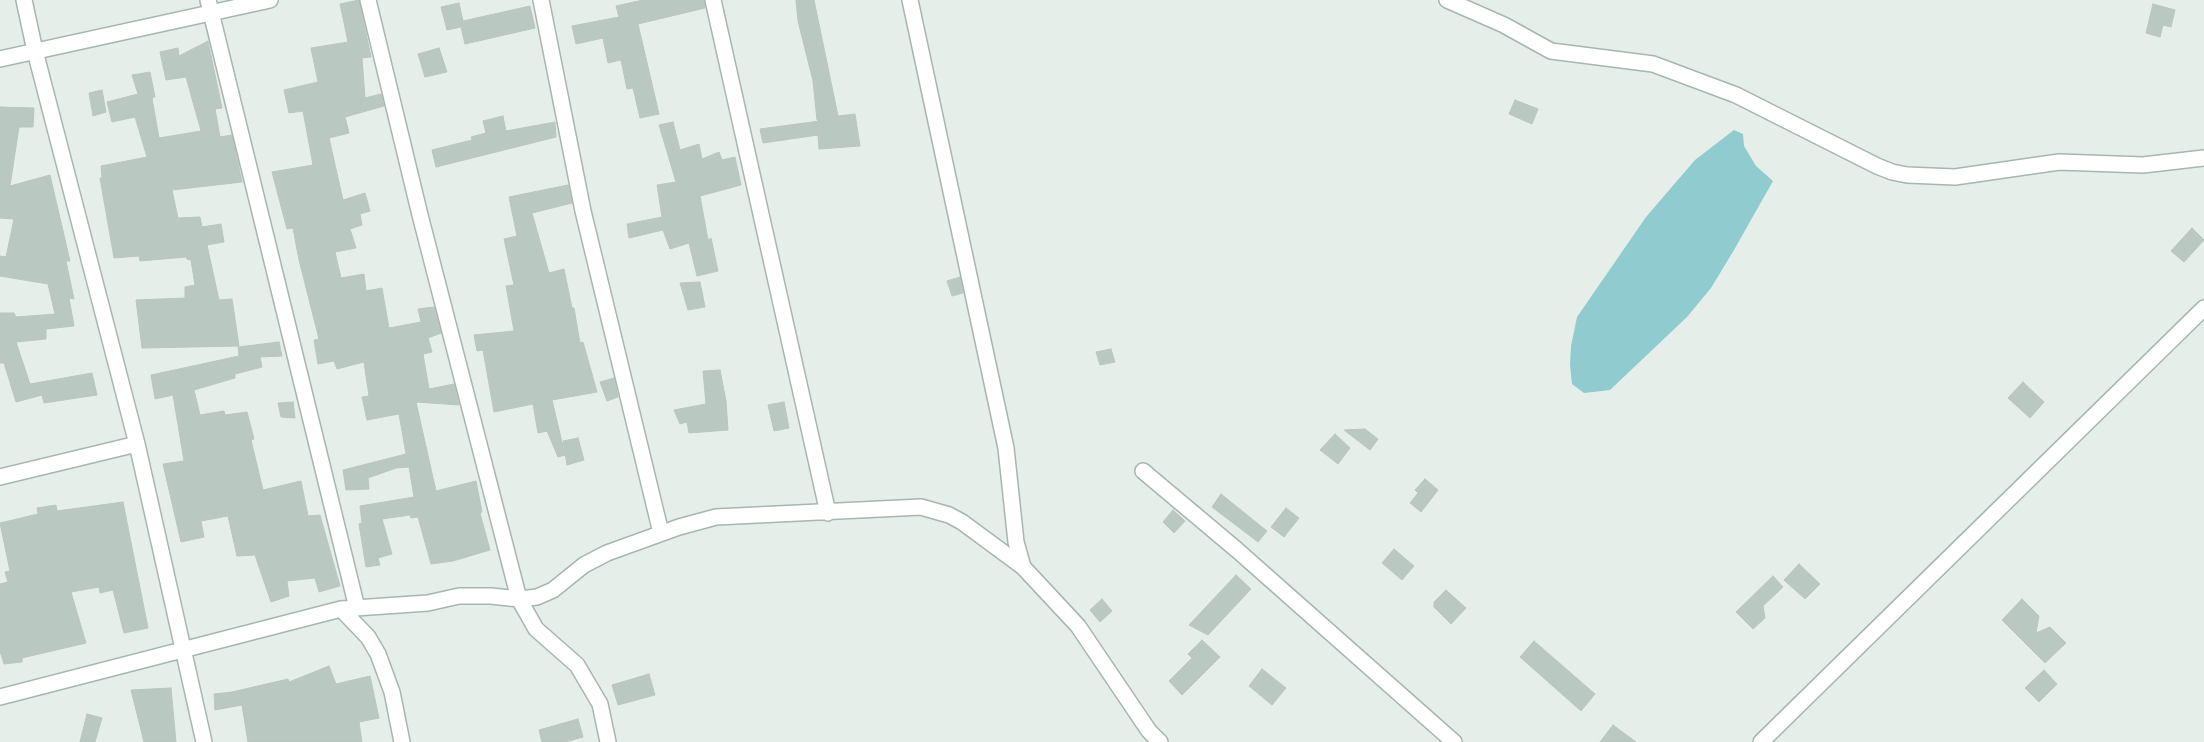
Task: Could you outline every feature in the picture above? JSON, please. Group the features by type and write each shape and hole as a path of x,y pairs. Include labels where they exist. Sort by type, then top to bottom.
{"street":[{"path":"24,0 35,51 138,444 204,742"},
{"path":"0,59 210,7 270,0"},
{"path":"368,0 422,224 519,600 536,629 577,665 600,704 608,742"},
{"path":"541,0 583,211 661,533"},
{"path":"713,0 828,513"},
{"path":"910,0 1006,448 1016,542 1023,567"},
{"path":"1447,0 1551,50 1654,64 1736,95 1892,172 1908,175 1955,177 2059,162 2143,166 2204,158"},
{"path":"210,7 357,608"},
{"path":"1761,742 2204,308"},
{"path":"0,477 138,444"},
{"path":"1143,471 1237,550 1454,742"},
{"path":"0,697 184,648 342,609 428,603 459,596 491,596 519,600 545,594 595,559 661,533 716,517 828,513 907,507 935,510 962,522 1023,567 1078,626 1148,731 1160,742"},
{"path":"342,609 368,636 378,654 392,692 402,742"}],"water":[{"path":"1734,130 1743,134 1744,146 1756,166 1773,181 1734,250 1711,288 1687,317 1610,390 1584,393 1572,384 1570,365 1571,346 1577,317 1646,217 1695,160"}],"building":[{"path":"359,0 371,57 362,58 365,98 381,94 384,106 345,117 349,133 329,138 343,200 365,193 370,211 360,214 362,225 350,229 356,248 335,252 341,278 364,274 366,291 382,288 389,328 421,322 418,309 434,307 441,333 428,338 432,352 423,354 429,389 454,384 459,405 416,402 436,491 476,481 482,512 480,513 490,550 453,561 431,564 418,517 411,518 410,515 382,519 392,554 378,558 380,565 366,567 359,524 362,523 360,506 414,497 409,467 396,468 368,478 369,489 346,490 343,470 406,454 399,414 367,420 362,397 369,396 364,362 337,369 334,361 318,364 314,340 319,339 293,228 287,229 272,172 313,165 303,111 289,113 284,90 318,82 311,48 348,42 340,4"},
{"path":"643,0 704,0 705,8 638,24 659,114 640,118 633,88 627,89 621,60 608,63 603,38 576,44 572,26 619,17 616,6"},
{"path":"796,0 814,0 838,116 855,114 860,146 819,149 818,135 763,143 760,129 820,121 817,120 813,81 798,21"},
{"path":"459,3 463,21 530,6 535,28 465,44 461,27 447,30 441,7"},
{"path":"2153,4 2175,10 2171,27 2163,25 2160,37 2146,33"},
{"path":"208,41 222,108 215,109 220,137 232,135 242,182 172,190 178,218 200,217 202,227 221,224 224,242 207,245 219,300 232,299 239,346 142,348 136,300 185,298 185,287 195,285 191,260 186,257 140,261 139,256 114,258 100,178 102,178 101,166 147,157 135,117 112,122 107,102 138,94 132,75 150,72 155,97 152,98 159,138 201,131 186,77 166,80 160,52 178,48 179,56"},
{"path":"439,48 447,72 425,77 418,54"},
{"path":"102,90 106,112 93,116 89,93"},
{"path":"1515,100 1538,109 1532,124 1509,114"},
{"path":"0,107 34,108 33,127 19,127 10,186 50,175 70,261 66,261 74,299 69,298 74,326 46,329 46,339 16,342 30,384 92,373 97,395 44,403 42,395 16,402 4,363 0,363 0,313 14,313 16,317 55,314 48,284 0,276 0,256 6,257 14,219 0,218"},
{"path":"503,116 506,131 555,122 556,137 436,167 432,150 472,140 471,137 486,133 483,121"},
{"path":"673,122 680,150 699,144 702,159 719,152 722,160 735,157 741,185 700,196 708,240 711,238 718,271 697,276 689,243 670,249 663,230 629,238 627,224 662,217 657,185 676,182 659,125"},
{"path":"568,185 572,203 532,213 549,273 564,269 572,308 574,308 580,343 583,342 597,392 552,400 565,455 558,457 547,431 538,433 533,404 494,412 483,350 477,351 474,335 514,331 506,286 514,285 504,239 517,236 509,197"},
{"path":"2192,228 2204,240 2184,262 2171,251"},
{"path":"960,277 963,293 952,296 947,281"},
{"path":"700,282 705,307 688,310 680,283"},
{"path":"279,342 282,356 260,357 262,367 235,374 235,378 194,390 200,415 224,411 225,415 247,412 254,439 251,440 263,490 301,481 308,516 320,515 340,586 319,592 315,578 287,581 289,596 271,602 255,555 237,556 228,516 201,521 204,537 181,542 163,464 184,461 173,395 155,399 151,375 239,356 238,347"},
{"path":"1111,349 1115,362 1100,365 1096,352"},
{"path":"720,370 726,401 728,430 689,433 687,422 680,424 674,410 706,404 703,371"},
{"path":"614,378 618,397 607,401 600,382"},
{"path":"2023,382 2044,402 2030,418 2008,398"},
{"path":"293,402 295,418 281,417 278,403"},
{"path":"784,402 789,428 774,431 768,405"},
{"path":"1365,429 1378,439 1370,450 1344,430"},
{"path":"1335,434 1350,448 1338,464 1320,450"},
{"path":"578,438 584,460 567,465 563,441"},
{"path":"1425,479 1438,490 1421,512 1410,503 1418,493 1415,490"},
{"path":"1221,494 1267,531 1258,542 1212,507"},
{"path":"123,502 148,628 124,633 113,590 100,593 99,587 71,592 86,643 22,658 22,662 4,664 0,651 0,584 8,582 5,572 10,571 0,523 38,514 37,508 56,505 57,511"},
{"path":"1286,508 1299,518 1284,537 1271,527"},
{"path":"1173,510 1185,521 1174,533 1163,522"},
{"path":"1394,549 1414,566 1402,580 1382,563"},
{"path":"1799,564 1820,584 1805,599 1784,580"},
{"path":"1236,575 1251,589 1208,635 1189,625"},
{"path":"1773,576 1783,587 1763,606 1765,618 1753,629 1736,612"},
{"path":"1446,590 1466,608 1451,624 1434,607 1434,602"},
{"path":"1102,599 1112,611 1100,622 1090,610"},
{"path":"2022,599 2039,616 2036,633 2050,627 2066,643 2045,663 2002,620"},
{"path":"1202,640 1220,657 1182,695 1169,681 1192,658 1188,654"},
{"path":"1534,641 1595,694 1581,711 1520,657"},
{"path":"329,666 336,684 370,676 379,718 359,722 362,742 248,742 242,705 215,710 214,694 232,692 288,679 289,682"},
{"path":"1262,669 1286,688 1272,705 1249,686"},
{"path":"2044,670 2057,684 2039,702 2025,688"},
{"path":"649,674 655,695 618,705 612,685"},
{"path":"171,688 176,742 144,742 131,690"},
{"path":"87,714 102,718 95,742 80,742"},
{"path":"578,719 583,737 565,742 542,742 539,730"},
{"path":"1613,725 1636,742 1600,742"}]}
